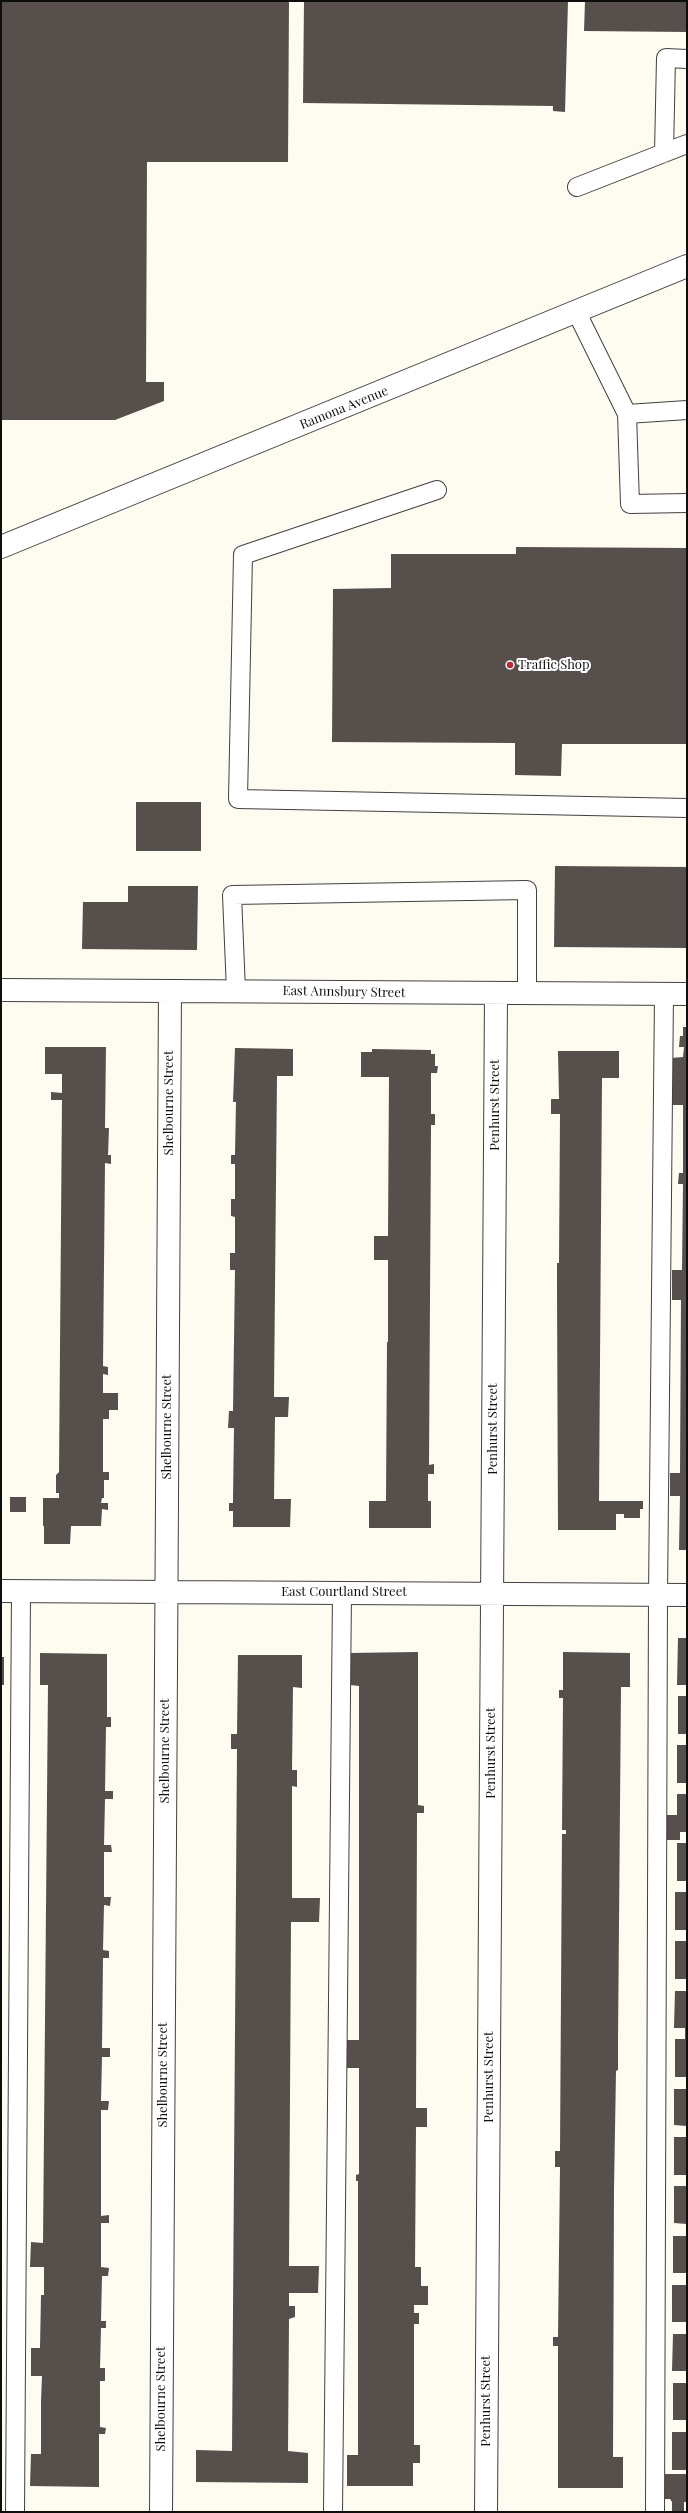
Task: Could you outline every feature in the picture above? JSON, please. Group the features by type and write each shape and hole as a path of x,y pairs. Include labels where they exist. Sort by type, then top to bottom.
{"street":[{"name":"Ramona Avenue","path":"1,548 578,313 687,266"},
{"name":"East Annsbury Street","path":"1,990 687,994"},
{"name":"Shelbourne Street","path":"161,2512 170,991"},
{"name":"Penhurst Street","path":"486,2512 496,994"},
{"name":"East Courtland Street","path":"11,1591 687,1594"}],"lane":[{"path":"664,153 666,58 687,59"},
{"path":"577,187 687,144"},
{"path":"578,313 627,414 630,504 687,503"},
{"path":"627,414 687,410"},
{"path":"437,490 243,554 238,799 687,808"},
{"path":"236,991 232,895 527,890 527,994"},
{"path":"656,2512 658,1595 664,994"},
{"path":"11,1591 15,2512"},
{"path":"333,2512 342,1592"}],"building":[{"path":"1,1 289,1 288,162 147,162 146,382 164,382 164,401 115,420 1,420"},
{"path":"304,1 568,1 565,112 553,111 553,106 303,103"},
{"path":"585,1 687,1 687,32 584,31"},
{"name":"Traffic Shop","path":"516,547 687,548 687,744 562,744 561,776 515,775 515,743 332,742 333,589 391,588 391,554 516,554"},
{"path":"136,802 201,802 201,851 136,851"},
{"path":"555,866 687,867 687,948 554,947"},
{"path":"128,886 198,886 197,950 82,949 83,902 128,902"},
{"path":"683,1027 687,1027 687,1550 679,1550 680,1496 670,1496 670,1473 680,1473 681,1300 672,1300 672,1270 682,1270 683,1184 678,1184 679,1173 683,1173 683,1105 671,1105 671,1058 683,1057 684,1047 679,1047 680,1036 683,1036"},
{"path":"45,1047 106,1047 105,1128 109,1128 108,1155 111,1155 111,1164 105,1163 103,1366 108,1367 108,1375 103,1374 103,1393 118,1393 118,1410 109,1410 109,1419 103,1419 103,1472 109,1472 109,1480 104,1480 104,1498 102,1498 101,1503 108,1503 108,1510 102,1509 101,1526 71,1526 70,1544 44,1544 43,1526 43,1498 59,1498 59,1493 56,1493 56,1475 59,1472 62,1100 51,1100 51,1092 62,1093 62,1074 45,1074"},
{"path":"235,1048 293,1049 293,1076 277,1076 274,1394 274,1397 289,1397 288,1417 275,1417 274,1499 291,1499 290,1527 233,1527 233,1511 229,1511 229,1503 233,1503 234,1428 228,1428 229,1411 233,1411 235,1270 230,1270 230,1253 235,1253 235,1217 231,1216 231,1199 235,1199 235,1164 231,1164 231,1155 235,1155 236,1102 233,1102"},
{"path":"372,1049 431,1050 431,1054 435,1054 435,1066 438,1066 437,1073 431,1073 431,1114 435,1114 435,1125 431,1125 429,1465 434,1464 434,1474 428,1474 428,1501 431,1501 431,1528 369,1528 369,1501 386,1501 388,1342 388,1260 374,1260 374,1236 388,1236 389,1077 361,1077 361,1052 372,1052"},
{"path":"558,1051 619,1051 619,1078 602,1078 599,1501 643,1501 643,1509 640,1509 640,1518 624,1518 624,1514 616,1514 616,1530 558,1530 557,1263 559,1263 560,1114 551,1114 551,1099 559,1099"},
{"path":"10,1497 26,1497 26,1512 10,1512"},
{"path":"678,1638 687,1638 687,1685 677,1685"},
{"path":"418,1652 418,1805 424,1806 424,1813 417,1813 416,2108 427,2108 427,2127 416,2127 415,2267 421,2267 421,2286 428,2286 428,2305 414,2305 414,2313 419,2313 419,2324 414,2324 414,2445 420,2445 420,2463 413,2463 413,2486 347,2486 347,2455 358,2455 358,2181 356,2181 356,2175 359,2174 359,2068 344,2068 344,2040 359,2040 359,1686 350,1685 349,1653"},
{"path":"563,1652 630,1653 630,1687 621,1687 618,2070 616,2071 614,2189 613,2457 623,2457 623,2488 558,2488 558,2346 553,2346 553,2337 558,2337 560,2167 555,2167 555,2151 560,2151 562,1834 566,1834 566,1830 562,1830 563,1698 559,1698 559,1690 563,1690"},
{"path":"40,1653 107,1654 107,1717 111,1717 111,1727 106,1727 105,1791 113,1791 113,1799 105,1799 104,1845 111,1845 112,1852 104,1852 104,1897 111,1897 110,1906 104,1905 103,1950 109,1951 109,1958 103,1958 102,2048 110,2048 110,2057 102,2057 101,2101 109,2101 108,2110 101,2110 101,2216 109,2215 109,2223 101,2223 101,2267 109,2268 108,2276 102,2276 101,2321 106,2321 106,2328 101,2328 100,2368 105,2368 105,2381 100,2381 100,2427 106,2428 105,2434 99,2434 99,2487 30,2486 31,2454 41,2454 42,2376 31,2376 31,2348 40,2348 41,2295 44,2295 44,2267 30,2267 31,2242 43,2243 48,1685 40,1685"},
{"path":"238,1655 302,1655 302,1688 293,1687 292,1770 297,1770 297,1787 292,1786 292,1898 320,1898 319,1922 291,1922 289,2266 319,2266 318,2293 289,2293 289,2306 295,2306 295,2317 289,2319 288,2451 308,2453 308,2483 196,2482 196,2450 232,2451 237,1749 231,1749 231,1734 237,1734"},
{"path":"1,1657 4,1657 4,1685 1,1685"},
{"path":"678,1696 687,1696 687,1734 678,1734"},
{"path":"677,1745 687,1745 687,1783 677,1783"},
{"path":"677,1794 687,1794 687,1832 680,1832 680,1840 666,1840 666,1815 677,1815"},
{"path":"677,1843 687,1843 687,1881 677,1881"},
{"path":"675,1892 687,1892 687,1930 675,1930"},
{"path":"675,1941 687,1941 687,1979 675,1979"},
{"path":"686,1988 687,2077 675,2077 675,2039 685,2039 685,2028 674,2028 675,1991 686,1991"},
{"path":"674,2089 687,2089 687,2126 674,2125"},
{"path":"674,2137 687,2137 687,2175 674,2175"},
{"path":"674,2186 687,2186 687,2224 674,2223"},
{"path":"673,2236 687,2236 687,2273 673,2273"},
{"path":"672,2285 687,2285 687,2322 672,2322"},
{"path":"673,2334 687,2334 687,2371 672,2371"},
{"path":"673,2383 687,2383 687,2420 673,2420"},
{"path":"672,2432 687,2432 687,2470 672,2470"},
{"path":"663,2474 687,2474 687,2502 684,2502 684,2512 672,2512 672,2502 670,2499 663,2499"}],"place":[{"name":"Traffic Shop","path":"510,665"}]}
